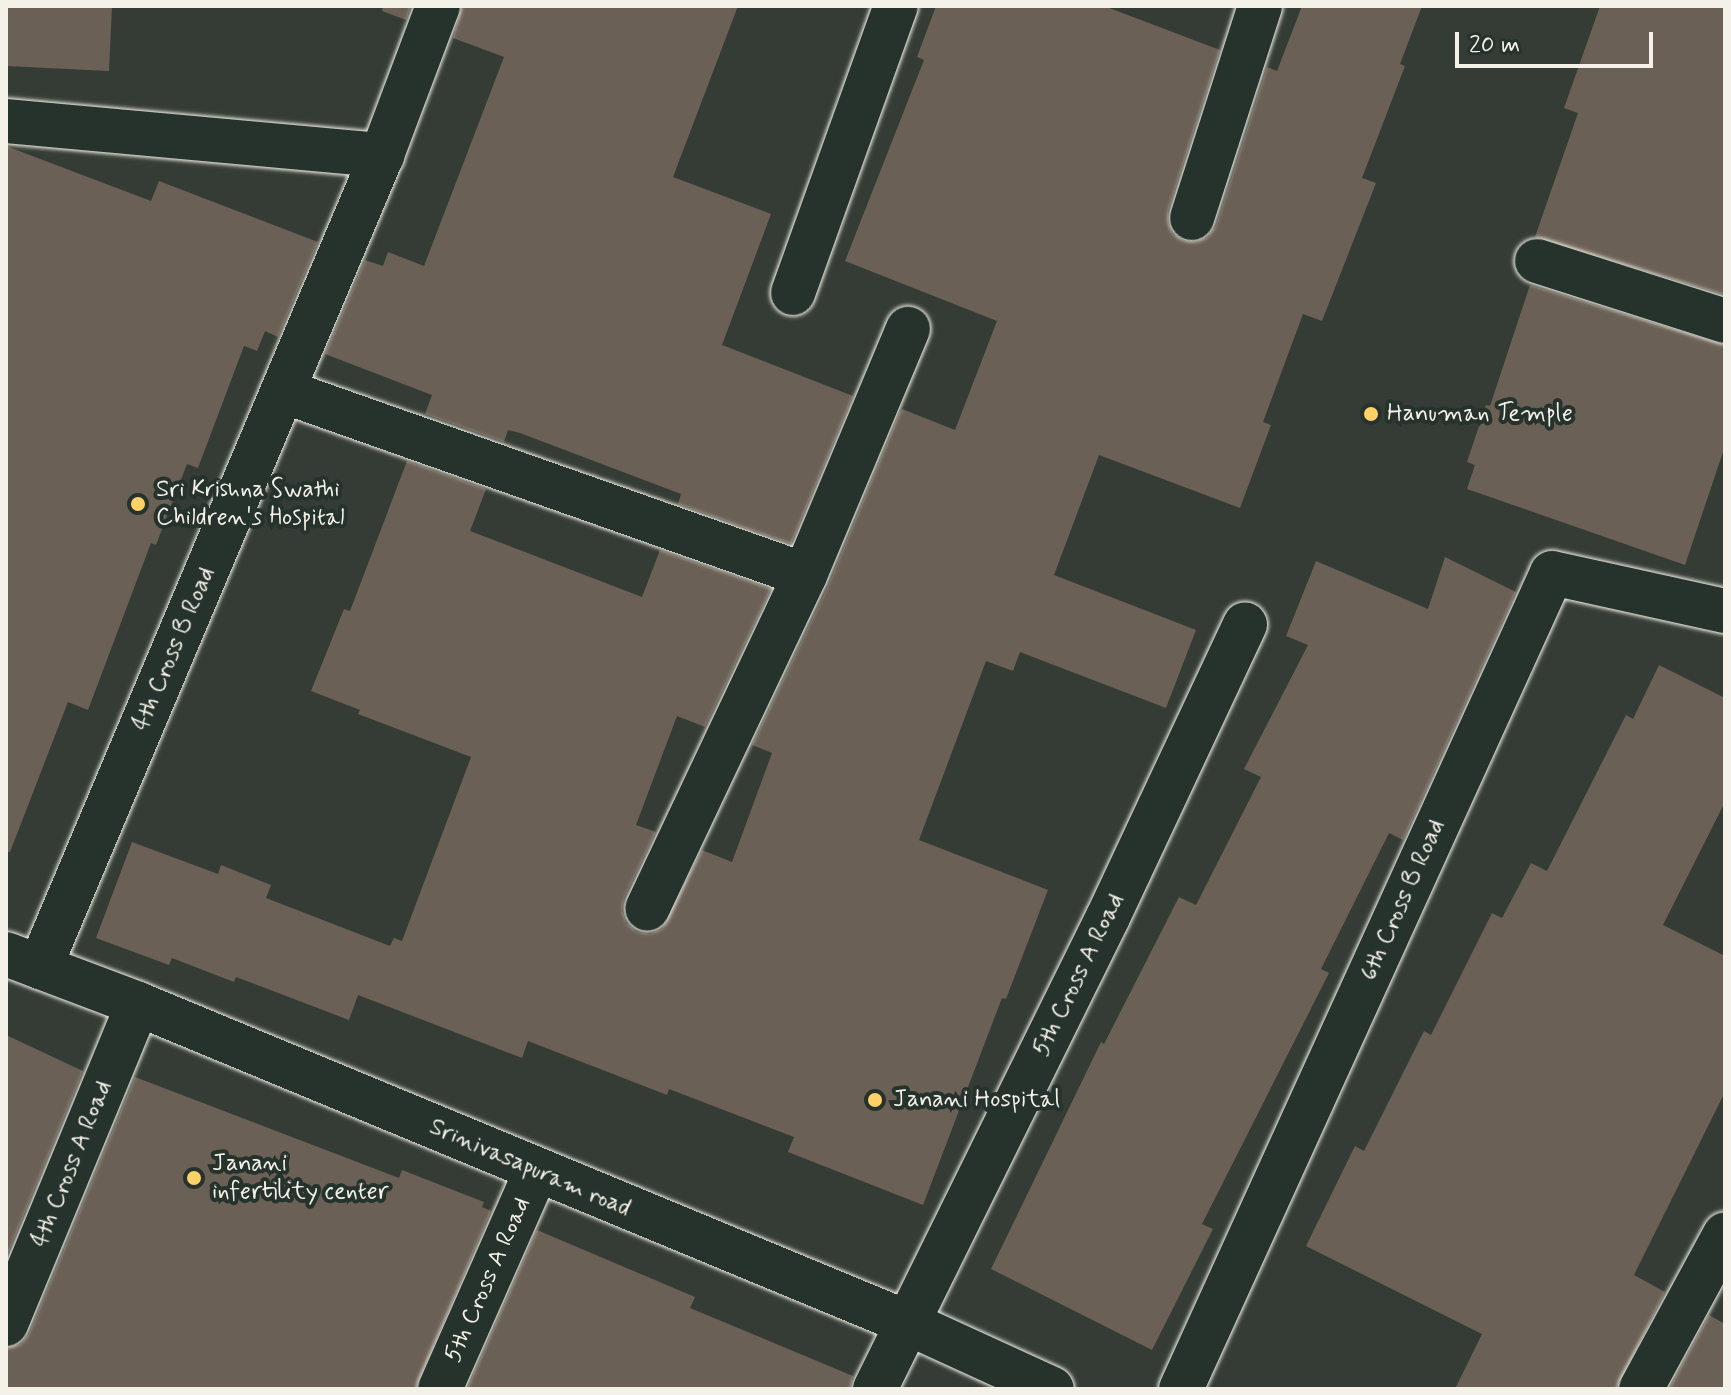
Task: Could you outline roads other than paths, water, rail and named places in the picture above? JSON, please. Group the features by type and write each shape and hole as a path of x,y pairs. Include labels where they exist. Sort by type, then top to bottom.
{"street":[{"name":"4th Cross B Road","path":"23,960 283,391 382,155 438,6"},
{"path":"793,293 896,6"},
{"path":"1192,218 1260,6"},
{"path":"6,121 382,155"},
{"path":"1537,261 1725,321"},
{"path":"647,909 805,575 908,329"},
{"path":"283,391 805,575"},
{"name":"6th Cross B Road","path":"1181,1389 1552,573 1725,611"},
{"name":"5th Cross A Road","path":"875,1389 1108,917 1245,625"},
{"name":"Srinivasapuram road","path":"23,960 138,1004 908,1323 1052,1389"},
{"name":"4th Cross A Road","path":"6,1324 138,1004"},
{"name":"5th Cross A Road","path":"440,1389 536,1171"},
{"path":"1641,1389 1725,1234"}],"place":[{"name":"Hanuman Temple","path":"1371,414"},
{"name":"Sri Krishna Swathi Children's Hospital","path":"138,504"},
{"name":"Janani Hospital","path":"875,1100"},
{"name":"Janani infertility center","path":"194,1178"}]}
